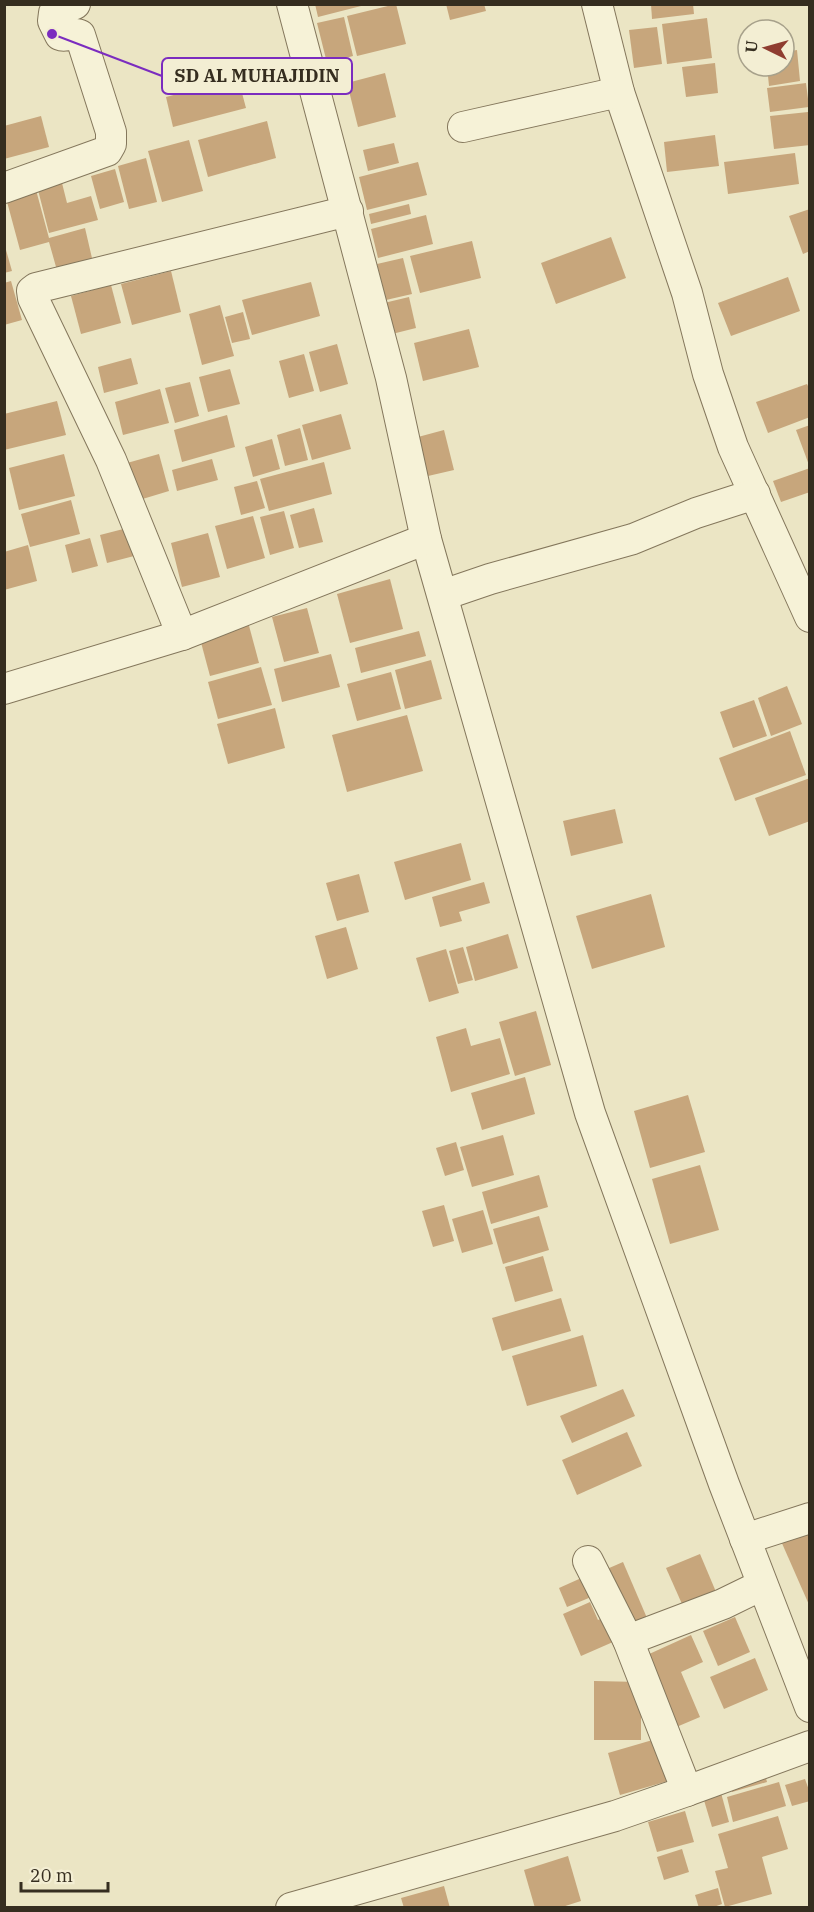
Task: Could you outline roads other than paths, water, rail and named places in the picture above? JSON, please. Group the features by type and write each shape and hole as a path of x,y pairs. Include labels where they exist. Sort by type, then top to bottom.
{"street":[{"path":"4,188 107,151 111,144 111,132 80,35 75,33 60,35 54,21 54,13 75,4"},
{"path":"292,4 391,378 426,539 590,1113 762,1585 810,1707"},
{"path":"597,4 618,92 687,293 708,374 733,447 744,498 810,617"},
{"path":"464,127 618,92"},
{"path":"182,635 111,460 33,298 32,291 36,288 348,211"},
{"path":"443,595 490,579 633,539 696,513 744,498"},
{"path":"4,689 182,635 426,539"},
{"path":"745,1539 810,1518"},
{"path":"588,1561 628,1640 687,1791"},
{"path":"628,1640 723,1604 762,1585"},
{"path":"291,1908 615,1816 810,1746"}],"place":[{"name":"SD AL MUHAJIDIN","path":"52,34"}]}
